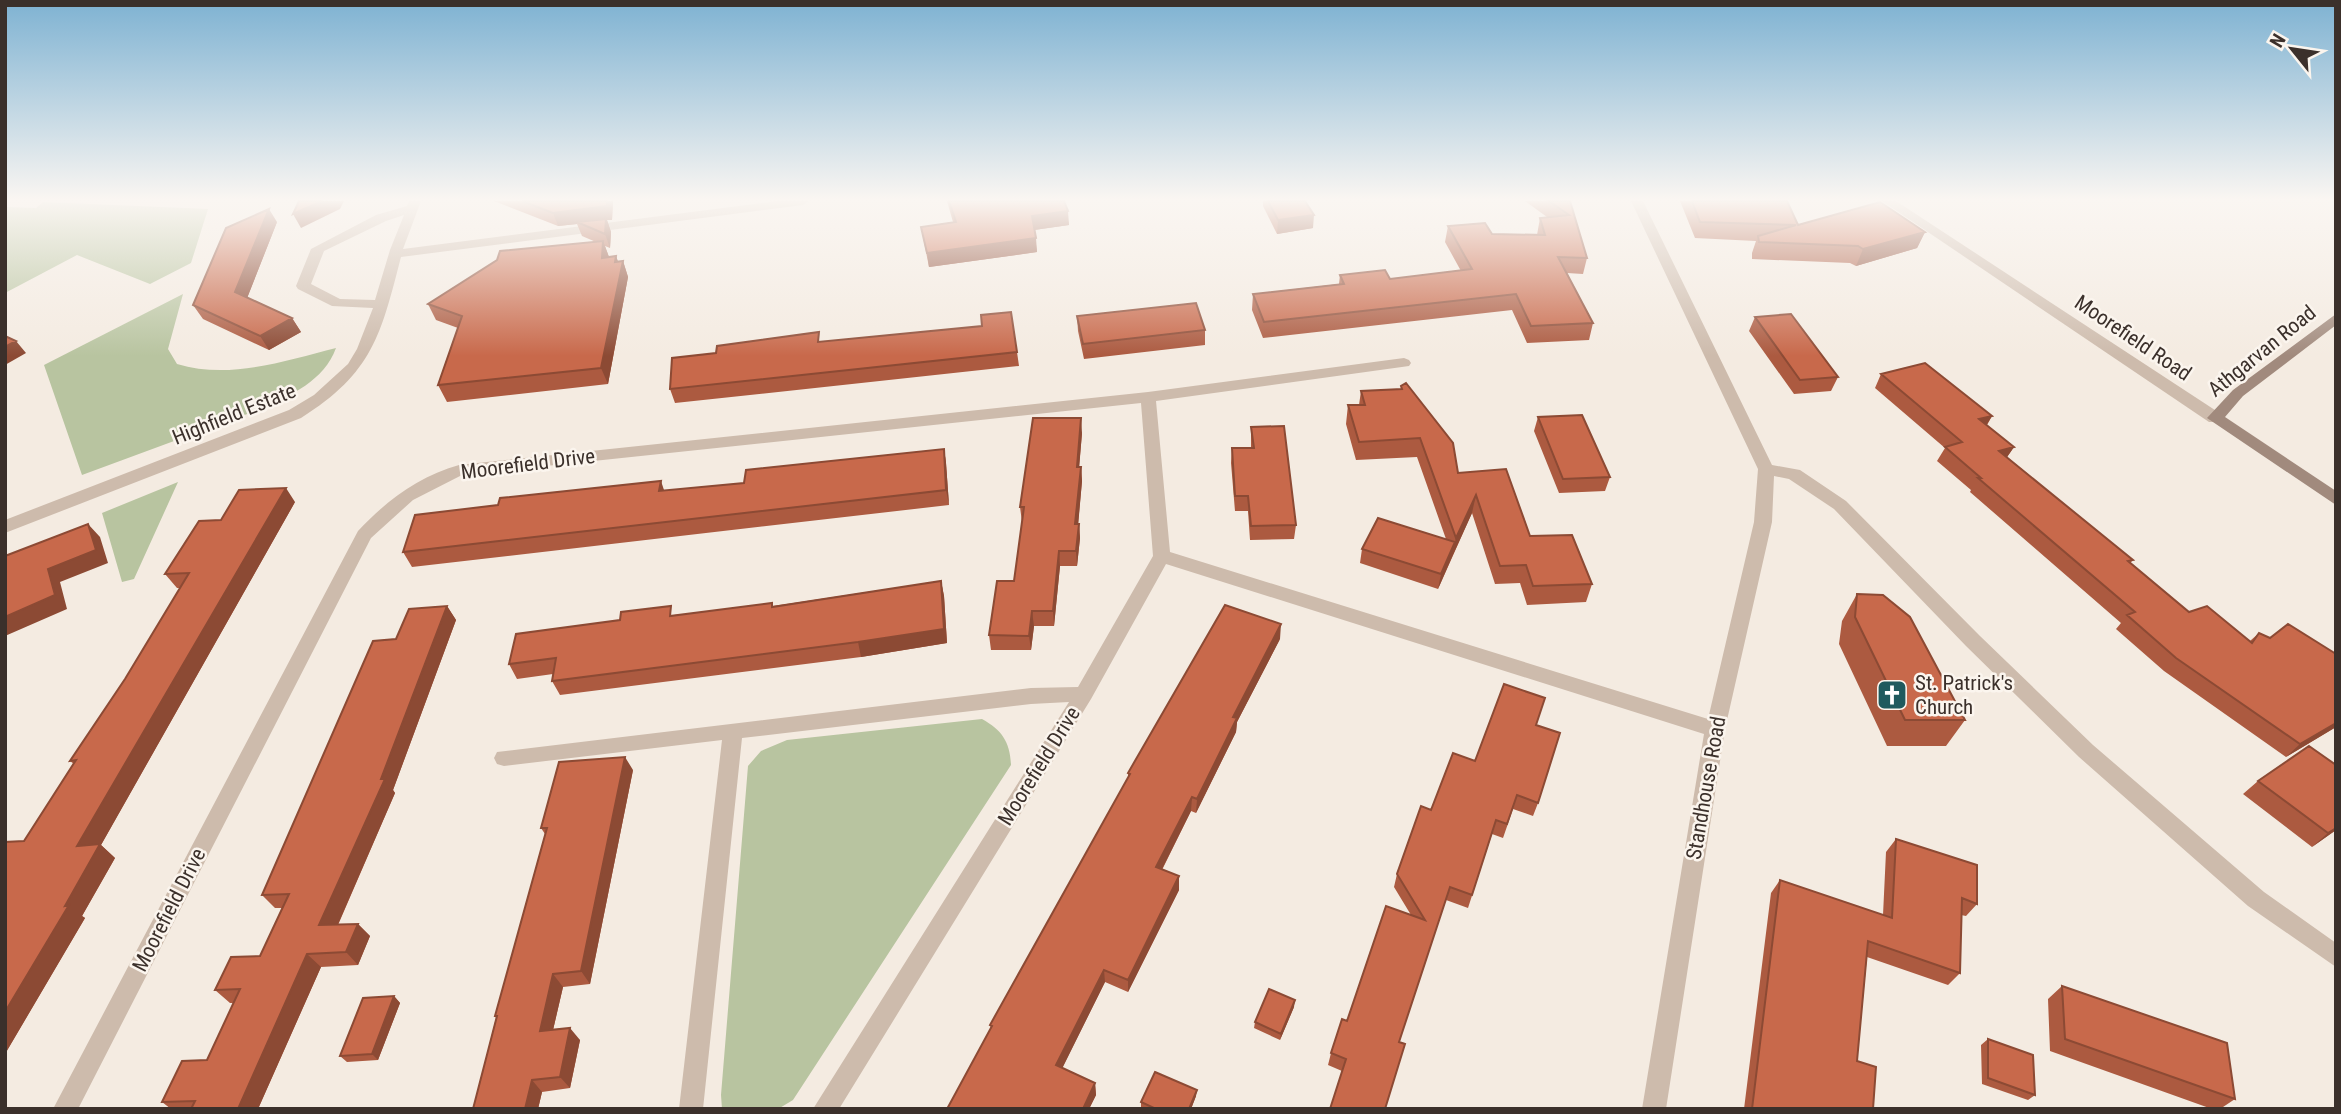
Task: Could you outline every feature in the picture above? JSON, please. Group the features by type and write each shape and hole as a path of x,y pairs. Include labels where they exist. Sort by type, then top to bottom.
{"main road":[{"name":"Athgarvan Road","path":"2215,418 2238,393 2336,318"},
{"path":"2215,418 2336,499"}],"street":[{"path":"316,253 303,286 337,303 383,304"},
{"path":"395,254 403,253"},
{"path":"1660,253 1766,469 1794,474 1840,505 1973,641 2086,751 2256,899 2336,956"},
{"name":"Moorefield Road","path":"1966,253 2215,418"},
{"name":"Highfield Estate","path":"5,527 295,414 326,397 355,367 374,330 395,254"},
{"name":"Moorefield Drive","path":"65,1109 364,535 388,508 421,486 459,470 1148,397 1404,363"},
{"path":"1148,397 1162,556 1715,729"},
{"name":"Standhouse Road","path":"1654,1109 1715,729 1763,522 1766,469"},
{"name":"Moorefield Drive","path":"825,1109 1084,694 1162,556"},
{"path":"504,758 1031,696 1084,694"},
{"path":"691,1109 733,731"}],"green space":[{"path":"5,253 194,253 191,263 150,284 77,255 5,293"},
{"path":"183,294 168,349 177,364 217,370 257,367 336,348 331,360 315,378 284,398 82,475 44,365"},
{"path":"178,482 134,579 122,582 102,513"},
{"path":"982,719 1004,738 1011,765 793,1100 778,1109 722,1109 748,766 761,751 787,740"}],"building":[{"path":"215,253 251,253 235,292 292,318 260,336 193,305"},
{"path":"499,253 602,253 602,258 616,256 615,262 623,261 601,368 438,385 462,316 428,304 497,260"},
{"path":"1463,253 1586,253 1587,258 1558,257 1593,323 1531,326 1516,294 1264,322 1253,294 1344,284 1340,275 1385,270 1390,279 1472,269"},
{"path":"1196,303 1205,330 1083,344 1077,316"},
{"path":"1011,312 1017,352 670,389 672,358 716,353 717,346 819,332 818,342 982,326 981,315"},
{"path":"1791,314 1838,377 1800,380 1755,317"},
{"path":"5,336 16,341 5,347"},
{"path":"1925,363 1992,416 1979,419 2014,447 1999,451 2133,560 2128,561 2189,612 2207,606 2252,643 2259,633 2270,638 2288,624 2336,654 2336,723 2300,744 2176,658 2127,615 2135,612 1945,447 1962,442 1881,374"},
{"path":"1406,383 1453,443 1458,473 1506,469 1530,536 1572,535 1592,584 1533,586 1526,565 1500,566 1476,495 1456,538 1420,438 1359,442 1348,405 1365,405 1361,391 1402,389 1401,386"},
{"path":"1582,415 1610,477 1563,479 1538,417"},
{"path":"1033,418 1081,418 1077,467 1081,467 1075,524 1079,524 1076,551 1059,551 1053,611 1032,611 1029,636 989,635 997,581 1014,581 1024,507 1020,507"},
{"path":"1284,426 1296,525 1251,526 1248,496 1235,496 1232,448 1254,448 1251,427"},
{"path":"944,449 946,490 403,552 415,515 498,505 500,498 661,481 659,491 744,483 746,470"},
{"path":"286,488 77,846 100,844 65,906 69,905 5,1012 5,842 24,841 76,760 70,761 125,679 189,573 165,574 199,521 221,520 239,490"},
{"path":"1378,518 1455,542 1441,574 1362,549"},
{"path":"88,524 96,550 48,569 55,595 5,617 5,556"},
{"path":"941,581 944,629 552,681 556,658 509,664 516,634 620,620 621,612 671,606 670,616 772,603 772,607"},
{"path":"1857,594 1883,595 1910,617 1965,720 1905,720 1855,617"},
{"path":"1225,605 1281,624 1233,717 1237,718 1197,799 1192,797 1156,867 1179,876 1128,980 1104,970 1056,1065 1095,1083 1083,1109 947,1109 992,1026 990,1025 1130,774 1128,773"},
{"path":"447,606 381,779 385,779 319,925 358,924 346,952 307,954 238,1109 191,1109 195,1101 162,1102 182,1061 207,1060 240,989 215,990 231,957 260,956 289,894 262,895 373,641 396,639 409,609"},
{"path":"1504,684 1545,698 1536,725 1560,733 1538,803 1517,795 1507,824 1496,820 1472,895 1450,887 1399,1042 1405,1044 1385,1109 1330,1109 1346,1059 1331,1053 1342,1019 1347,1021 1386,906 1425,920 1397,874 1421,806 1431,810 1453,753 1475,761"},
{"path":"2309,746 2336,765 2336,828 2328,833 2258,781"},
{"path":"625,757 581,971 553,974 540,1031 570,1028 560,1077 532,1080 525,1109 473,1109 495,1016 547,828 541,828 559,762"},
{"path":"1896,839 1977,865 1977,904 1962,898 1960,973 1868,941 1857,1061 1876,1067 1873,1109 1752,1109 1780,880 1892,918"},
{"path":"2062,986 2227,1043 2235,1099 2065,1039"},
{"path":"1269,989 1295,1000 1281,1034 1255,1022"},
{"path":"394,996 372,1054 340,1056 363,998"},
{"path":"1988,1039 2033,1055 2035,1095 1988,1078"},
{"path":"1155,1072 1197,1090 1189,1109 1156,1109 1141,1102"}],"place":[{"name":"St. Patrick's Church","path":"1892,695"}]}
